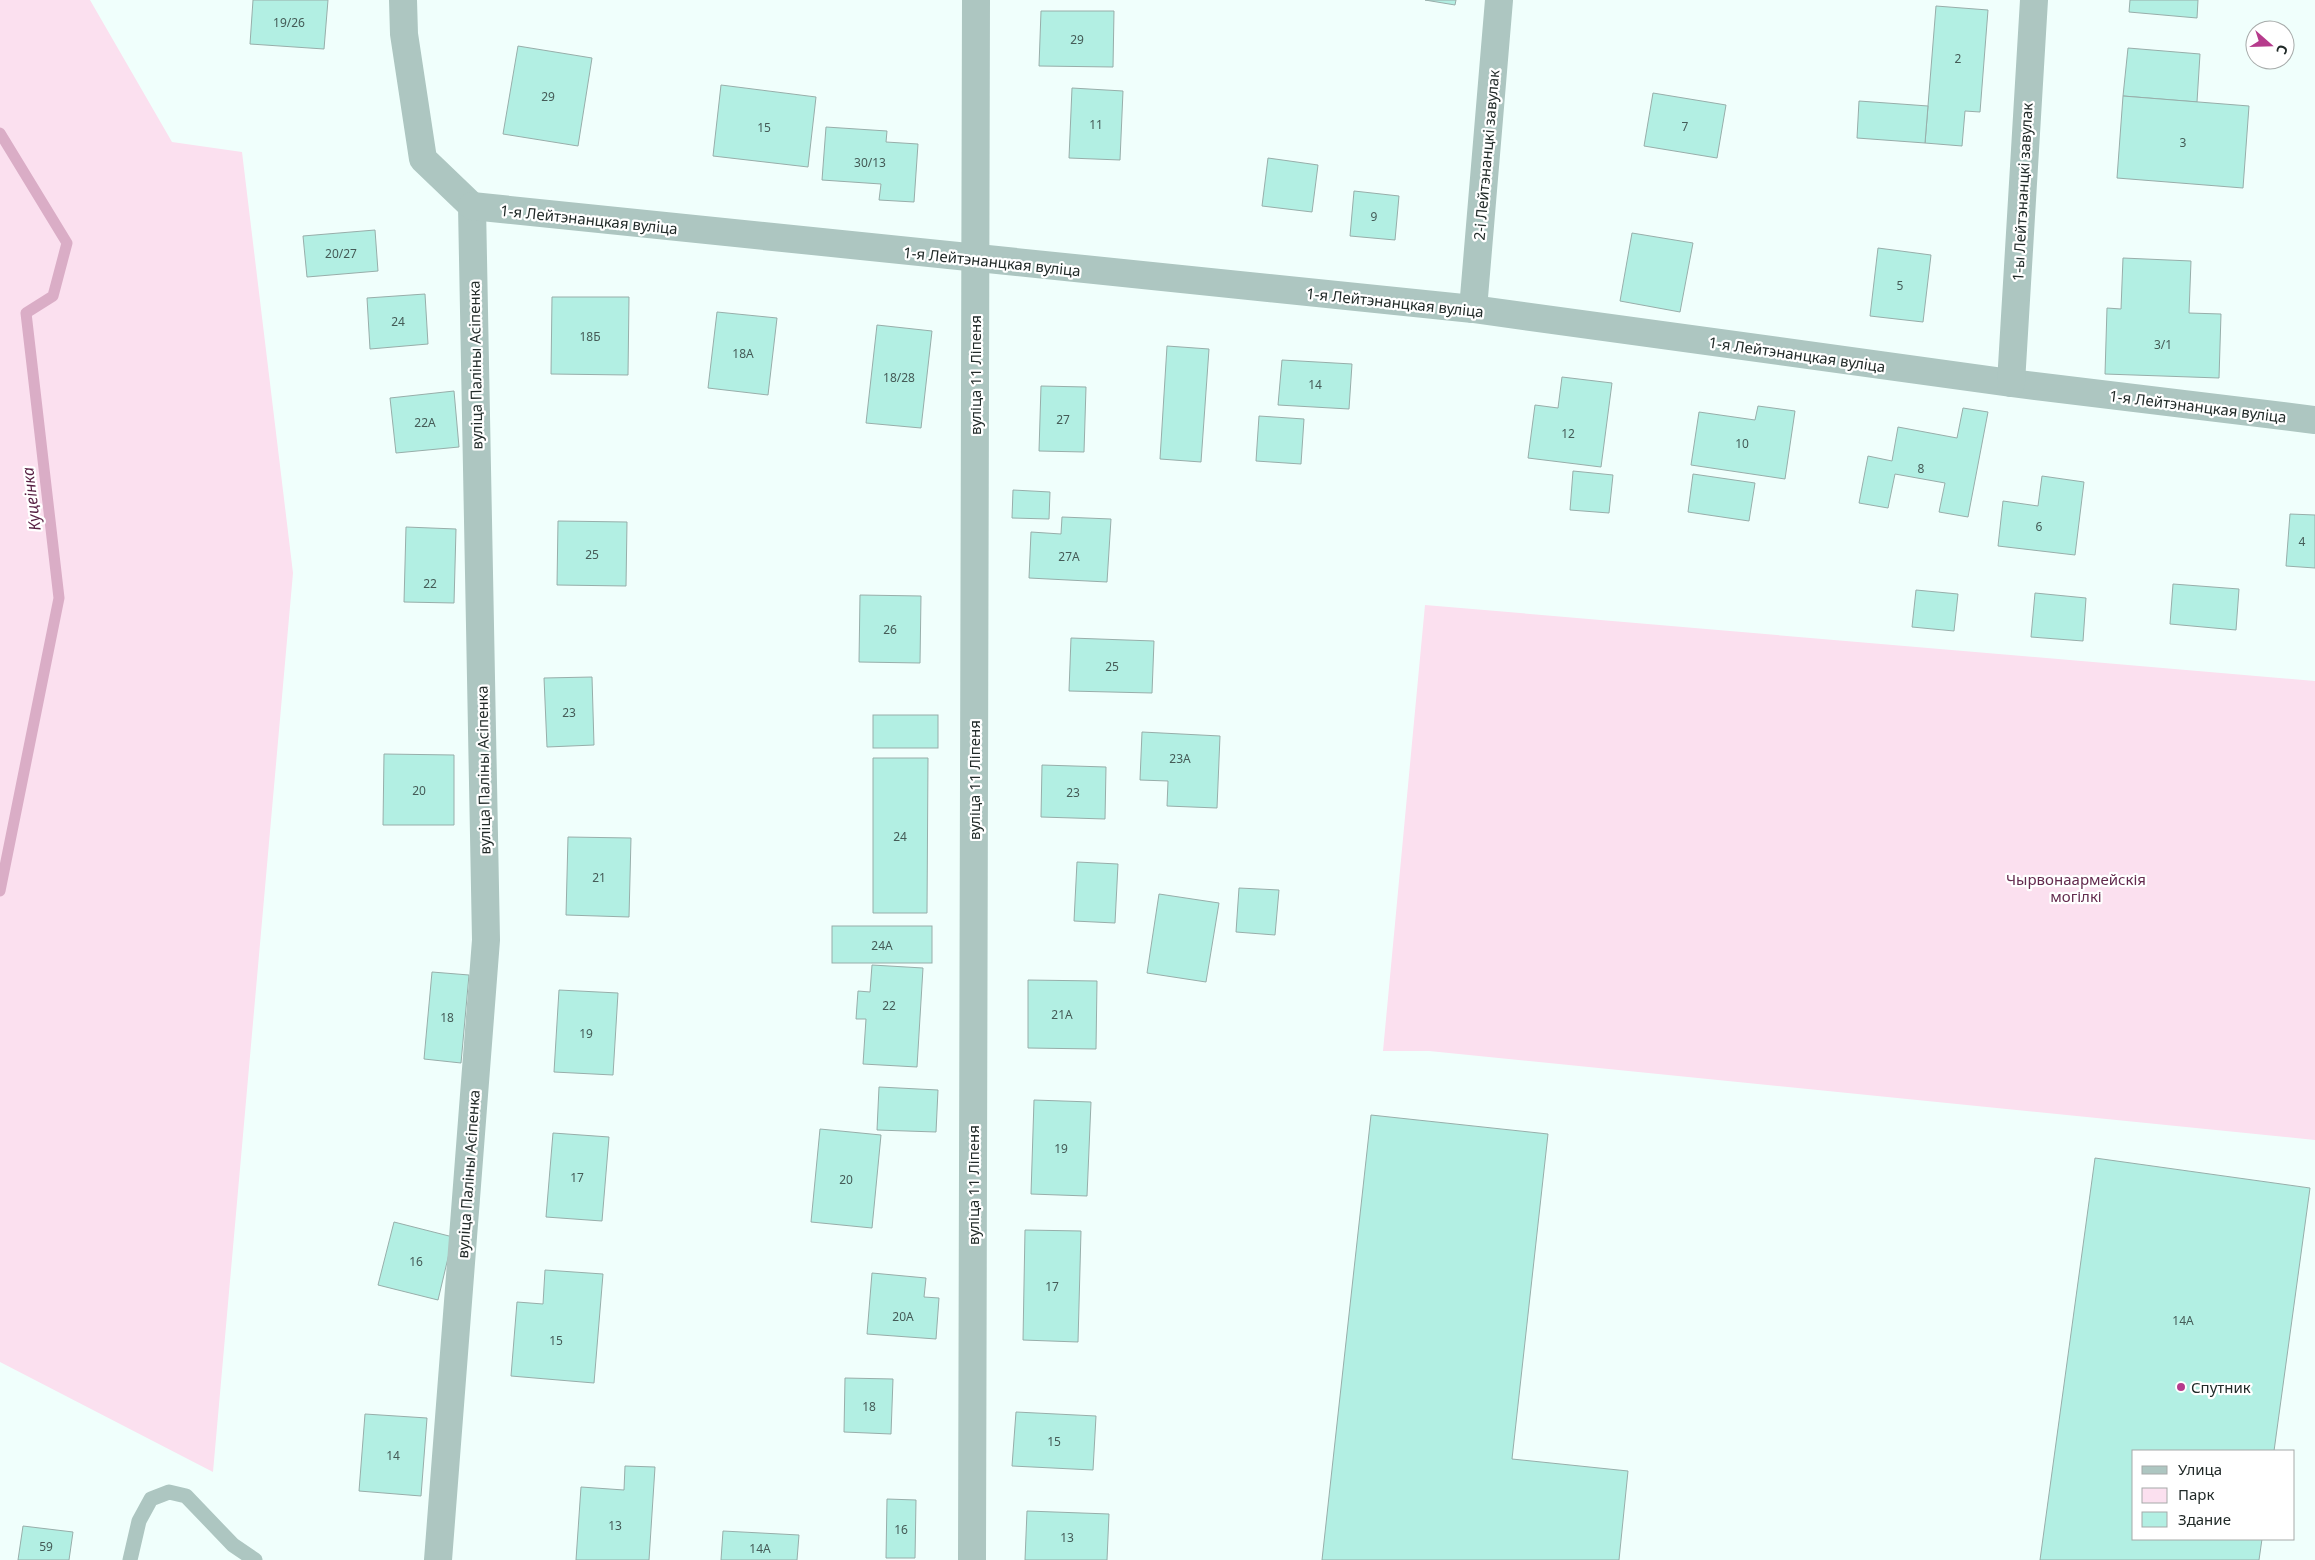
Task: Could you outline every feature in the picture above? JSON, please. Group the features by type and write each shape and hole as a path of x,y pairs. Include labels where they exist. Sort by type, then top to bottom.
{"street":[{"path":"403,0 404,34 423,159 472,206"},
{"name":"вуліца 11 Ліпеня","path":"972,1560 976,0"},
{"name":"2-і Лейтэнанцкі завулак","path":"1473,309 1499,0"},
{"name":"1-ы Лейтэнанцкі завулак","path":"2011,383 2034,0"},
{"name":"1-я Лейтэнанцкая вуліца","path":"472,206 1473,309 2011,383 2315,420"},
{"name":"вуліца Паліны Асіпенка","path":"438,1560 486,940 472,206"}],"lane":[{"path":"130,1560 139,1521 151,1499 169,1492 186,1496 233,1545 255,1560"}],"green space":[{"path":"0,0 90,0 172,142 242,152 293,573 213,1472 0,1362"},
{"name":"Чырвонаармейскія могілкі","path":"1425,605 2315,681 2315,1140 1429,1051 1383,1051"}],"building":[{"path":"253,0 328,0 324,49 250,44"},
{"path":"1425,0 1456,0 1455,5"},
{"path":"2130,0 2198,0 2197,18 2129,12"},
{"path":"1936,6 1988,10 1980,112 1965,111 1962,146 1925,143"},
{"path":"1041,11 1114,11 1113,67 1039,66"},
{"path":"518,46 592,58 578,146 503,134"},
{"path":"2128,48 2200,54 2197,102 2123,96"},
{"path":"721,85 816,97 808,167 713,156"},
{"path":"1072,88 1123,91 1120,160 1069,158"},
{"path":"1653,93 1726,105 1717,158 1644,146"},
{"path":"2123,96 2249,106 2243,188 2117,178"},
{"path":"1859,101 1928,106 1925,143 1857,138"},
{"path":"826,127 887,131 886,142 918,144 914,202 879,200 881,184 822,180"},
{"path":"1268,158 1318,165 1312,212 1262,206"},
{"path":"1354,191 1399,196 1395,240 1350,236"},
{"path":"375,230 378,271 307,277 303,236"},
{"path":"1632,233 1693,243 1680,312 1620,301"},
{"path":"1878,248 1931,255 1923,322 1870,316"},
{"path":"2123,258 2191,261 2189,313 2221,314 2219,378 2105,374 2107,308 2121,309"},
{"path":"425,294 428,344 370,349 367,298"},
{"path":"552,297 629,297 628,375 551,374"},
{"path":"717,312 777,318 768,395 708,388"},
{"path":"877,325 932,331 921,428 866,423"},
{"path":"1167,346 1209,349 1201,462 1160,459"},
{"path":"1282,360 1352,364 1349,409 1278,405"},
{"path":"1562,377 1612,383 1601,467 1528,458 1535,405 1558,408"},
{"path":"1041,386 1086,387 1084,452 1039,451"},
{"path":"454,391 459,447 396,453 390,398"},
{"path":"1758,406 1795,411 1785,479 1691,465 1699,412 1755,420"},
{"path":"1963,408 1988,412 1968,517 1939,512 1945,483 1895,474 1888,508 1859,503 1868,456 1892,461 1898,427 1957,438"},
{"path":"1259,416 1304,419 1301,464 1256,461"},
{"path":"1573,471 1613,475 1609,513 1570,510"},
{"path":"1693,474 1755,483 1749,521 1688,512"},
{"path":"2042,476 2084,482 2075,555 1998,546 2003,501 2038,506"},
{"path":"1013,490 1050,492 1049,519 1012,518"},
{"path":"2290,514 2315,515 2315,568 2286,566"},
{"path":"1062,517 1111,519 1107,582 1029,578 1031,532 1061,534"},
{"path":"558,521 627,522 626,586 557,585"},
{"path":"406,527 456,529 454,603 404,602"},
{"path":"2173,584 2239,589 2236,630 2170,624"},
{"path":"1916,590 1958,594 1954,631 1912,627"},
{"path":"2035,593 2086,598 2083,641 2031,637"},
{"path":"860,595 921,596 920,663 859,662"},
{"path":"1071,638 1154,641 1152,693 1069,691"},
{"path":"592,677 594,745 547,747 544,678"},
{"path":"873,715 938,715 938,748 873,748"},
{"path":"1142,732 1220,736 1217,808 1167,806 1168,781 1140,780"},
{"path":"384,754 454,755 454,825 383,825"},
{"path":"873,758 928,758 927,913 873,913"},
{"path":"1042,765 1106,767 1105,819 1041,817"},
{"path":"568,837 631,838 629,917 566,915"},
{"path":"1077,862 1118,864 1115,923 1074,921"},
{"path":"1239,888 1279,890 1275,935 1236,932"},
{"path":"1159,894 1219,903 1206,982 1147,973"},
{"path":"832,926 932,926 932,963 832,963"},
{"path":"872,965 923,968 917,1067 863,1064 866,1019 856,1019 858,991 870,992"},
{"path":"432,972 469,975 461,1063 424,1059"},
{"path":"1028,980 1097,981 1096,1049 1028,1048"},
{"path":"559,990 618,993 613,1075 554,1072"},
{"path":"879,1087 938,1090 936,1132 877,1130"},
{"path":"1034,1100 1091,1102 1087,1196 1031,1194"},
{"path":"1371,1115 1548,1134 1512,1459 1628,1471 1619,1560 1322,1560"},
{"path":"820,1129 881,1135 872,1228 811,1222"},
{"path":"553,1133 609,1137 602,1221 546,1217"},
{"path":"2095,1158 2310,1188 2274,1450 2132,1450 2132,1540 2262,1540 2259,1560 2040,1560"},
{"path":"394,1222 453,1237 438,1300 378,1285"},
{"path":"1025,1230 1081,1231 1078,1342 1023,1340"},
{"path":"545,1270 603,1274 594,1383 511,1376 517,1302 543,1304"},
{"path":"872,1273 926,1278 924,1297 939,1298 936,1339 867,1334"},
{"path":"845,1378 893,1379 891,1434 844,1432"},
{"path":"1016,1412 1096,1416 1093,1470 1012,1466"},
{"path":"365,1414 427,1418 421,1496 359,1491"},
{"path":"625,1466 655,1467 649,1560 576,1560 581,1487 624,1490"},
{"path":"887,1499 916,1500 915,1558 886,1558"},
{"path":"1027,1511 1109,1514 1107,1560 1025,1560"},
{"path":"23,1526 73,1532 69,1560 18,1560"},
{"path":"723,1531 799,1535 797,1560 721,1560"}],"waterway":[{"name":"Куцеінка","path":"0,133 67,243 53,296 26,313 59,598 0,891"}],"place":[{"name":"Спутник","path":"2181,1387"}]}
